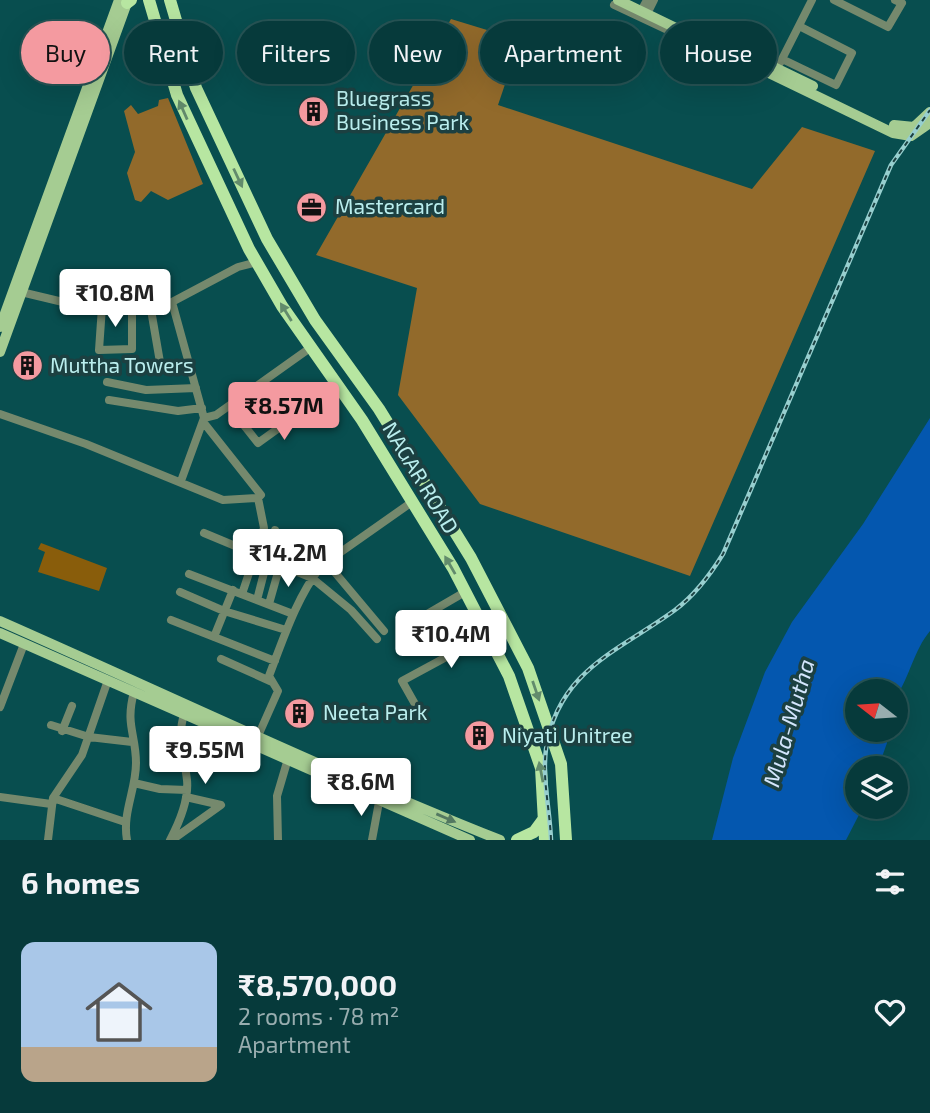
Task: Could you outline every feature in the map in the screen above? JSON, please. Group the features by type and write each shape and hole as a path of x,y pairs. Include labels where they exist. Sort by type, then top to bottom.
{"highway":[{"name":"NAGAR ROAD","path":"170,0 201,101 267,239 299,295 379,409 471,558 528,668 561,764 566,840"},
{"name":"NAGAR ROAD","path":"148,1 180,102 257,262 310,348 362,420 412,502 465,592 509,676 541,768 546,817 545,840"},
{"path":"517,840 534,832 546,817"}],"main road":[{"path":"0,352 126,1"},
{"path":"0,327 126,1"},
{"path":"616,2 645,5 778,67 907,132 917,134 930,122"},
{"path":"645,5 658,23 778,67"},
{"path":"907,132 930,112"},
{"path":"0,627 24,644 105,675 134,692 500,840"},
{"path":"0,627 247,735 287,762 457,838 470,840"},
{"path":"0,627 256,741"}],"street":[{"path":"799,26 852,53 836,85 778,67 812,0"},
{"path":"834,0 848,3 888,27 902,3 895,0"},
{"path":"616,2 658,23"},
{"path":"21,292 82,307 172,302 238,267 257,262"},
{"path":"172,302 203,416 259,492 264,528 257,556 242,594"},
{"path":"150,304 161,368"},
{"path":"102,307 99,350 132,349 132,305"},
{"path":"108,400 203,416 216,415 310,348"},
{"path":"107,382 146,390 196,388"},
{"path":"239,419 258,443 337,386"},
{"path":"0,414 181,481 223,500 258,498"},
{"path":"181,481 203,416"},
{"path":"270,681 286,630 312,579 327,562 412,502"},
{"path":"257,600 275,530"},
{"path":"204,533 312,579 351,610 377,639"},
{"path":"327,562 384,631"},
{"path":"269,604 280,565"},
{"path":"189,574 293,614"},
{"path":"214,637 233,590"},
{"path":"180,592 224,611 286,630"},
{"path":"410,624 465,592"},
{"path":"171,621 275,661"},
{"path":"415,704 402,681 487,635"},
{"path":"0,707 24,644"},
{"path":"221,659 270,681 278,691 256,741"},
{"path":"48,840 52,801 77,766 89,737 105,675"},
{"path":"127,840 125,822 136,762 129,721 134,692"},
{"path":"62,731 72,705"},
{"path":"171,840 186,794 180,745 184,713"},
{"path":"51,725 62,731 89,737 132,742"},
{"path":"278,840 277,796 287,762"},
{"path":"134,783 222,805 171,840"},
{"path":"0,797 52,801 125,822"},
{"path":"372,840 379,802"}],"shaded area":[{"path":"466,24 480,28 480,84 505,84 498,105 752,189 802,127 875,151 690,576 480,504 398,395 417,288 316,255 414,84 466,84"},
{"path":"168,98 203,184 168,200 151,191 141,202 135,200 127,173 135,152 124,111 131,105 138,114 158,106 159,100"},
{"path":"41,543 107,568 99,591 38,572 45,552 38,549"}],"water":[{"name":"Mula-Mutha","path":"930,418 930,631 905,679 845,679 845,742 887,743 882,756 845,756 845,819 857,819 846,840 712,840 733,758 765,672 792,622 863,524"}],"railway":[{"path":"551,840 545,760 553,722 563,700 577,681 594,665 689,598 723,554 891,165 930,110"}],"place":[{"name":"Bluegrass Business Park","path":"313,111"},
{"name":"Mastercard","path":"312,207"},
{"name":"Muttha Towers","path":"27,366"},
{"name":"Neeta Park","path":"300,713"},
{"name":"Niyati Unitree","path":"479,736"}]}
